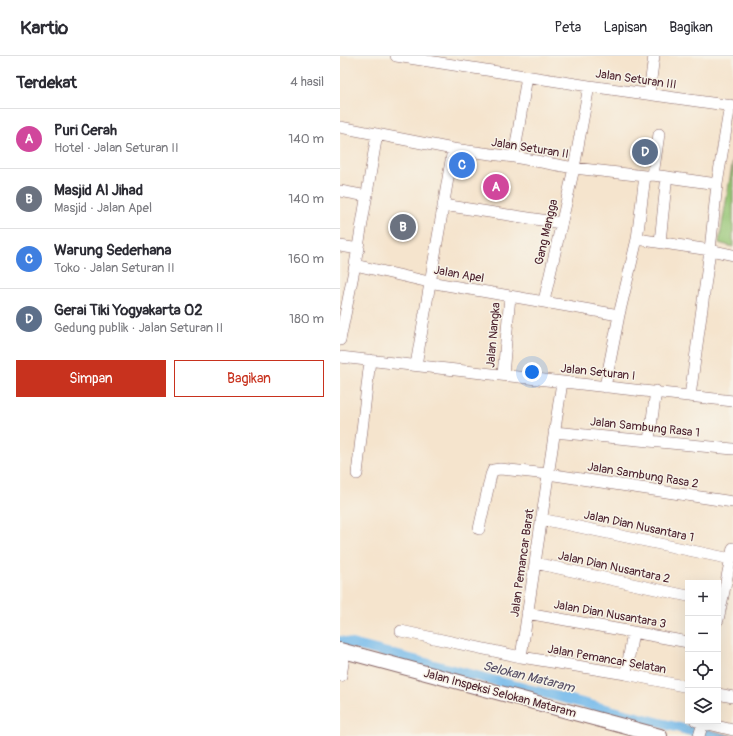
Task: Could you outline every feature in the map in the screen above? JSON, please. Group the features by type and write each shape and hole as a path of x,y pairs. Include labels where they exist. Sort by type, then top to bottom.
{"main road":[{"name":"Jalan Inspeksi Selokan Mataram","path":"343,650 660,736"}],"street":[{"name":"Jalan Seturan III","path":"396,56 731,106 717,184 710,250 690,396"},
{"path":"649,94 654,56"},
{"path":"514,157 527,76"},
{"name":"Gang Mangga","path":"544,301 574,168 589,86"},
{"name":"Jalan Seturan II","path":"340,127 453,149 514,157 574,168 717,184"},
{"path":"340,340 359,249 377,134"},
{"path":"605,387 619,315 659,134"},
{"path":"416,366 429,282 453,149"},
{"path":"660,242 666,184"},
{"path":"340,191 367,196"},
{"path":"443,205 561,223"},
{"path":"637,238 733,255"},
{"path":"340,246 359,249"},
{"name":"Jalan Apel","path":"355,265 429,282 619,315"},
{"name":"Jalan Nangka","path":"503,375 510,296"},
{"name":"Jalan Seturan I","path":"340,357 605,387 656,391 733,401"},
{"path":"356,474 370,360"},
{"name":"Jalan Pemancar Barat","path":"521,657 562,382"},
{"path":"649,440 656,391"},
{"name":"Jalan Sambung Rasa 1","path":"554,432 733,449"},
{"path":"480,530 491,475 494,470 500,469 548,474"},
{"name":"Jalan Sambung Rasa 2","path":"548,474 733,502"},
{"name":"Jalan Dian Nusantara 1","path":"541,519 732,554"},
{"path":"721,599 732,554"},
{"name":"Jalan Dian Nusantara 2","path":"535,563 685,595"},
{"name":"Jalan Dian Nusantara 3","path":"527,613 685,641"},
{"name":"Jalan Pemancar Selatan","path":"401,631 521,657 626,674 685,686"},
{"path":"626,674 633,632"},
{"path":"341,676 343,650"},
{"path":"721,695 733,697"},
{"path":"700,726 733,730"}],"green space":[{"path":"733,160 733,247 719,243"}],"water":[{"path":"706,729 733,736 704,736"}],"waterway":[{"name":"Selokan Mataram","path":"340,641 711,736"}],"place":[{"name":"Gerai Tiki Yogyakarta 02","path":"645,152"},
{"name":"Warung Sederhana","path":"462,165"},
{"name":"Puri Cerah","path":"496,187"},
{"name":"Masjid Al Jihad","path":"403,227"}]}
